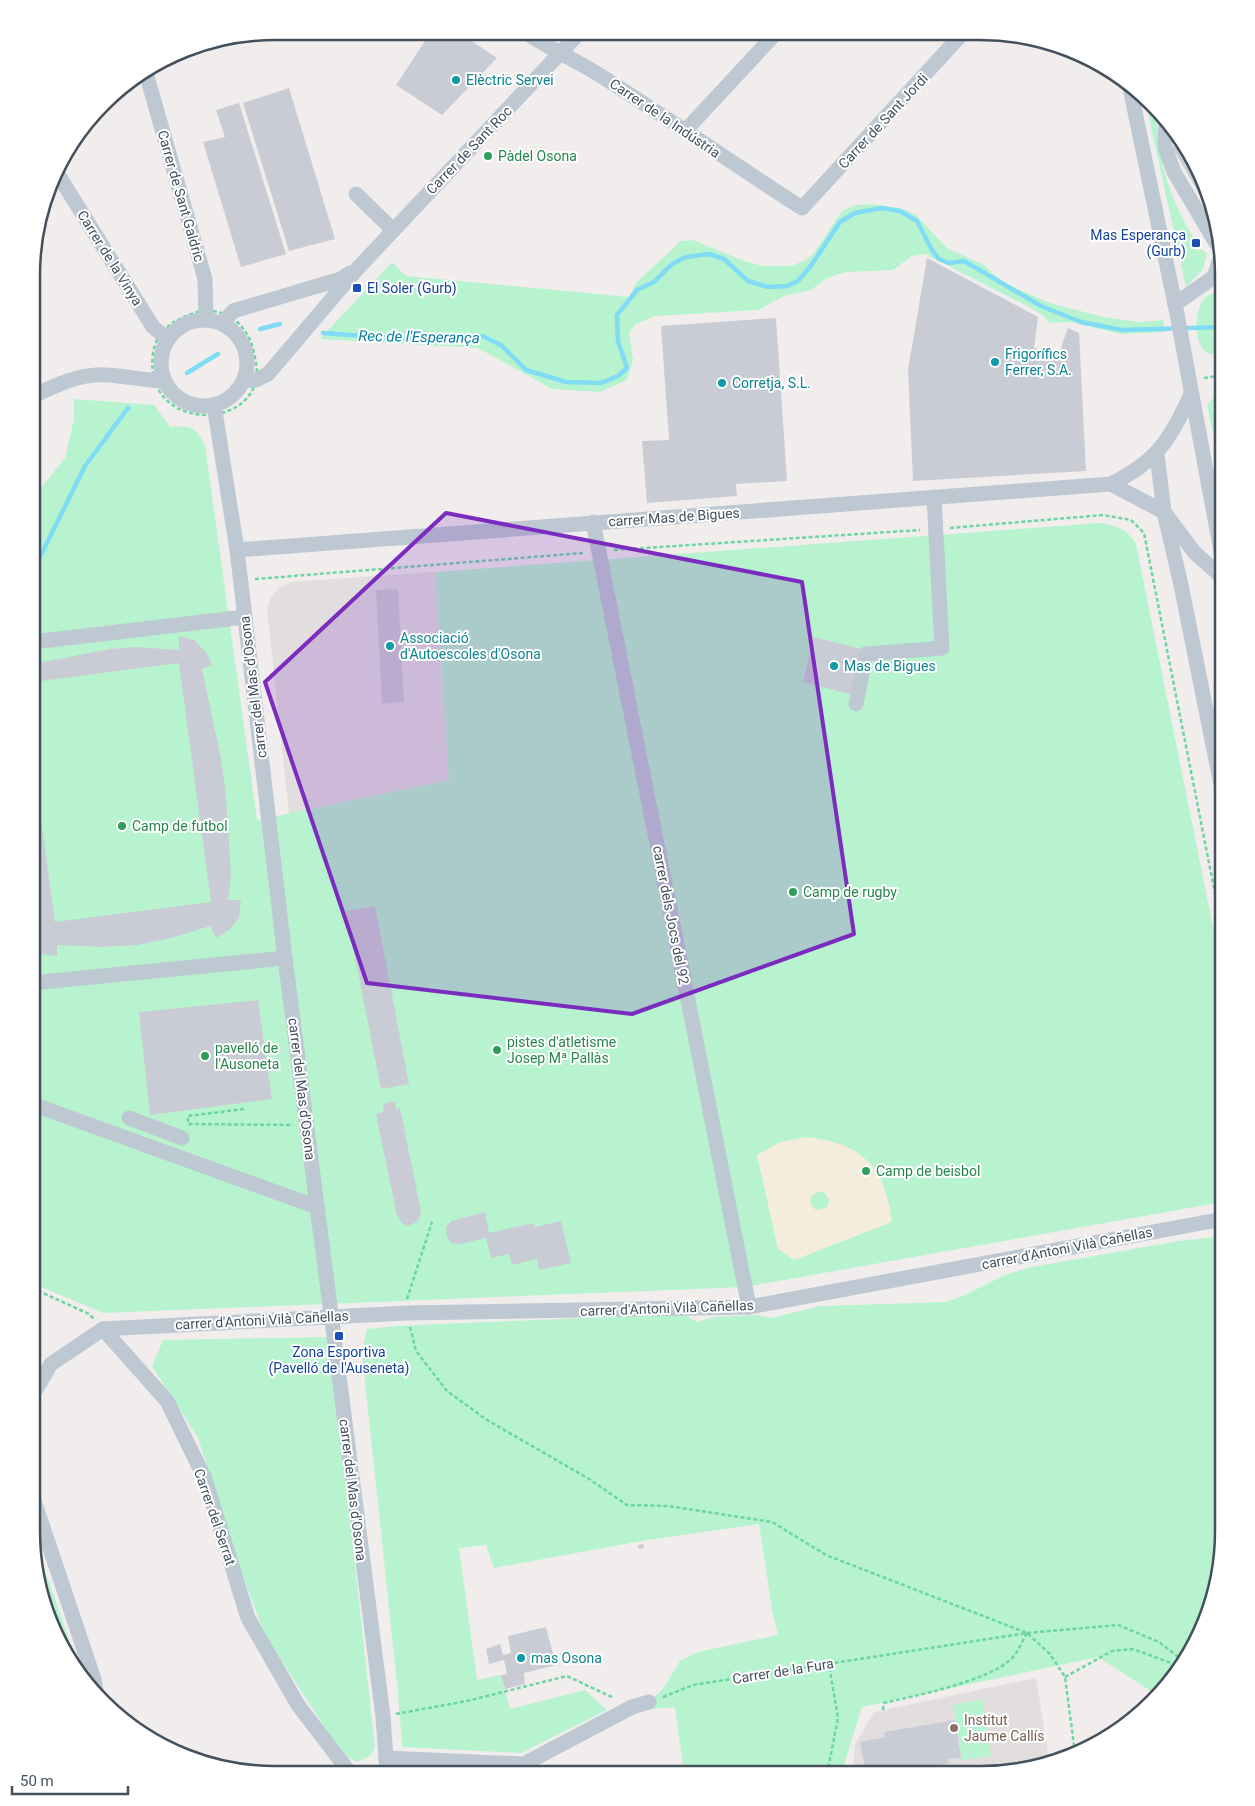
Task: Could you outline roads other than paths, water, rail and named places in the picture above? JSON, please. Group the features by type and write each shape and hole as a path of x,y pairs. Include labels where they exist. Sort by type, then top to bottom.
{"street":[{"name":"Carrer de la Indústria","path":"536,40 563,52 802,208"},
{"name":"Carrer de Sant Roc","path":"215,409 249,381 268,374 358,268 573,40"},
{"path":"685,131 770,40"},
{"name":"Carrer de Sant Jordi","path":"802,208 957,40"},
{"name":"Carrer de Sant Galdric","path":"147,78 205,280 206,315"},
{"path":"1132,95 1176,309 1215,522"},
{"path":"1166,131 1165,147 1174,172 1211,235"},
{"name":"Carrer de la Vinya","path":"61,179 153,327 164,336"},
{"path":"356,194 393,230"},
{"name":"Carrer de Sant Roc","path":"225,320 233,311 341,279 358,268"},
{"path":"1176,309 1215,281"},
{"path":"160,381 164,336 206,315 225,320 243,345 249,381"},
{"path":"40,393 83,376 105,375 160,381 186,402 215,409"},
{"name":"carrer Mas de Bigues","path":"236,550 1111,484 1129,475 1157,454 1179,421 1189,388"},
{"name":"carrer del Mas d'Osona","path":"215,409 240,580 285,958 387,1766"},
{"path":"1157,454 1164,512 1215,756"},
{"path":"1111,484 1164,512 1194,552 1215,571"},
{"path":"856,704 866,654 942,648 934,497"},
{"name":"carrer dels Jocs del 92","path":"592,522 749,1307"},
{"path":"1177,571 1181,558 1194,552"},
{"path":"40,641 244,617"},
{"path":"40,982 285,958"},
{"path":"40,1107 213,1162 272,1184 317,1207"},
{"path":"130,1118 182,1138"},
{"name":"carrer d'Antoni Vilà Cañellas","path":"103,1329 406,1313 749,1307 1215,1220"},
{"path":"40,1384 51,1364 103,1329"},
{"name":"Carrer del Serrat","path":"103,1329 167,1402 205,1479 248,1618 298,1705 345,1766"},
{"path":"40,1519 94,1681"},
{"path":"387,1766 524,1764 632,1707 649,1702"}],"waterway":[{"name":"Rec de l'Esperança","path":"323,333 405,339 433,336 482,336 501,345 526,370 566,382 601,383 618,376 627,368 618,341 617,315 637,290 654,282 672,264 686,257 709,254 724,259 748,281 768,287 787,286 798,281 810,267 840,222 855,213 882,208 900,211 917,221 932,250 939,259 949,263 964,261 1041,306 1081,322 1122,330 1215,327"},
{"path":"260,329 280,324"},
{"path":"187,373 218,354"},
{"name":"Rec de l'Esperança","path":"40,557 85,466 128,408"}],"place":[{"name":"Elèctric Servei","path":"456,80"},
{"name":"Pàdel Osona","path":"488,156"},
{"name":"Mas Esperança (Gurb)","path":"1196,243"},
{"name":"El Soler (Gurb)","path":"357,288"},
{"name":"Frigorífics Ferrer, S.A.","path":"995,362"},
{"name":"Corretja, S.L.","path":"722,383"},
{"name":"Associació d'Autoescoles d'Osona","path":"390,646"},
{"name":"Mas de Bigues","path":"834,666"},
{"name":"Camp de futbol","path":"122,826"},
{"name":"Camp de rugby","path":"793,892"},
{"name":"pistes d'atletisme Josep Mª Pallàs","path":"497,1050"},
{"name":"pavelló de l'Ausoneta","path":"205,1056"},
{"name":"Camp de beisbol","path":"866,1171"},
{"name":"Zona Esportiva (Pavelló de l'Auseneta)","path":"339,1336"},
{"name":"mas Osona","path":"521,1658"},
{"name":"Institut Jaume Callís","path":"954,1728"}]}
